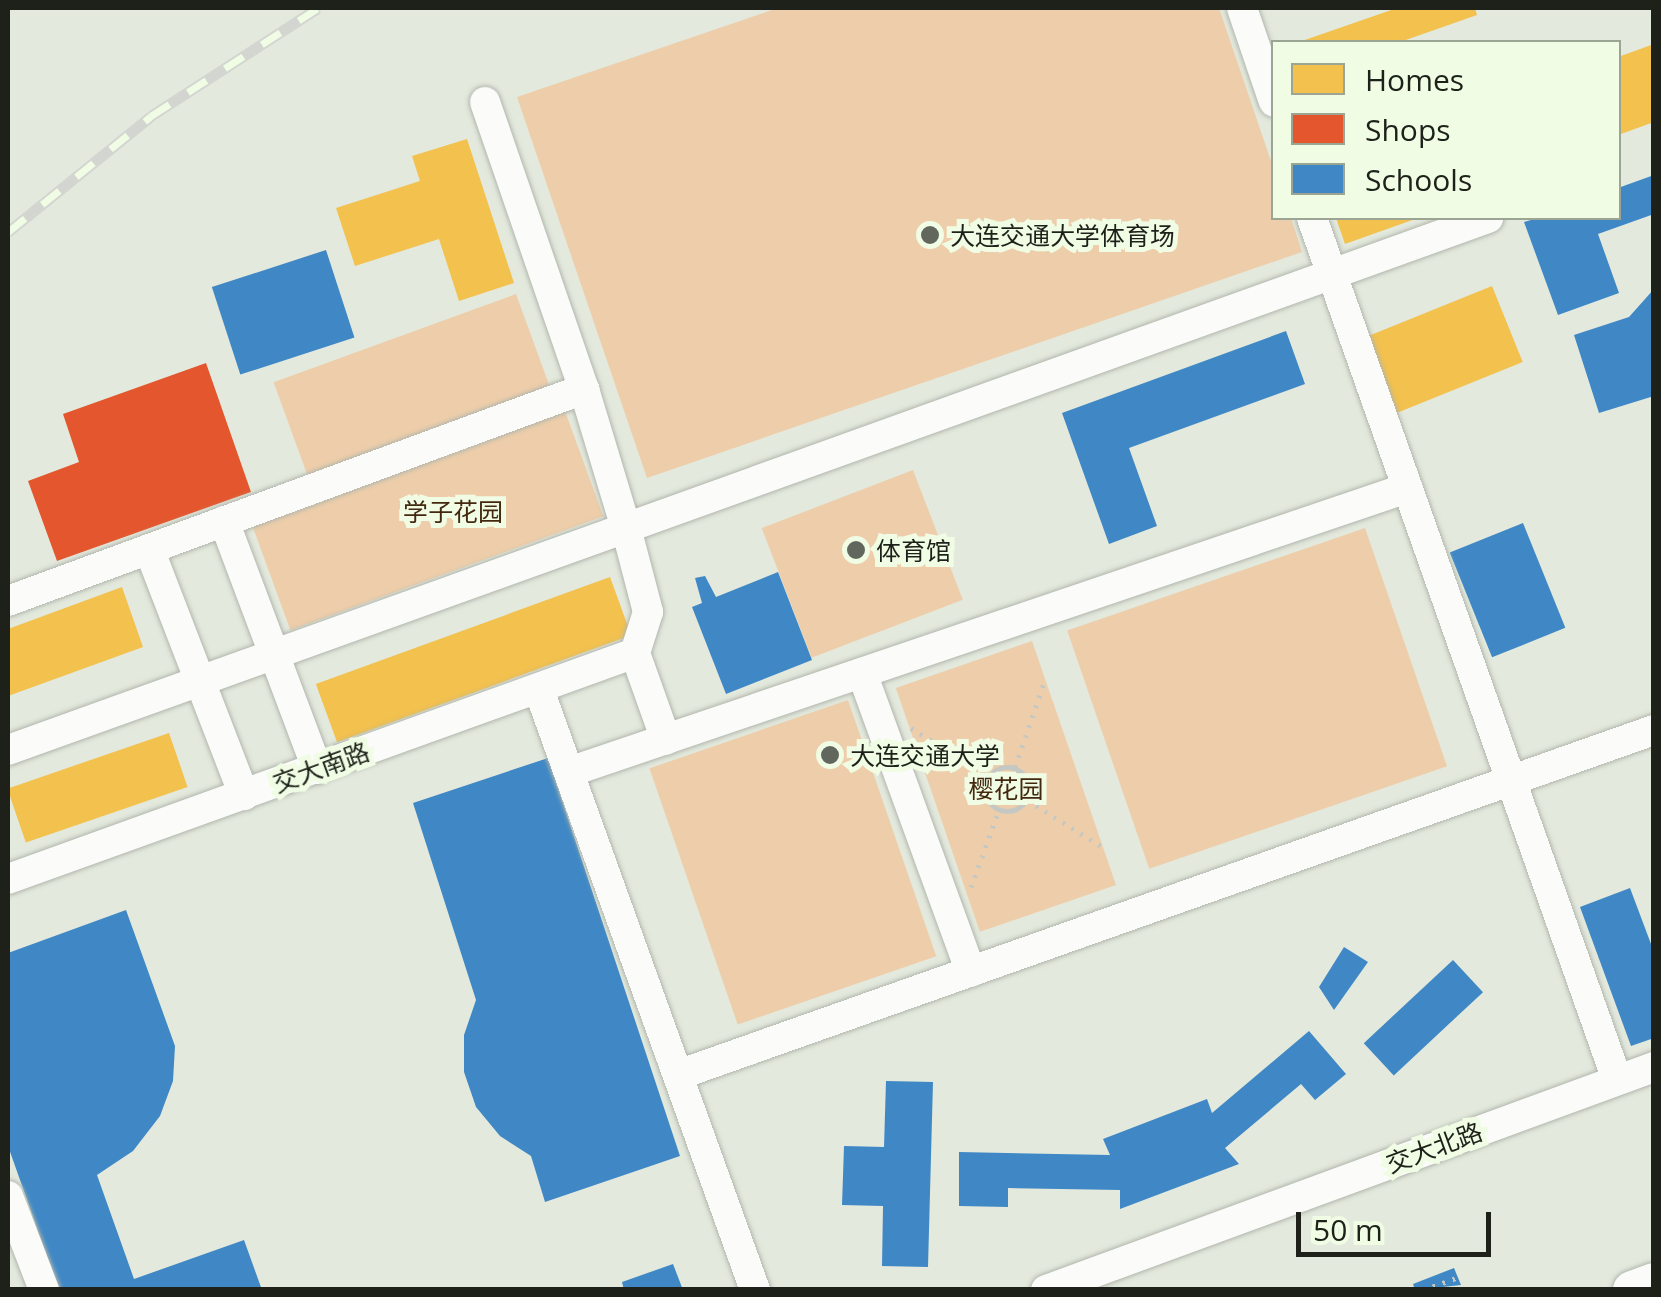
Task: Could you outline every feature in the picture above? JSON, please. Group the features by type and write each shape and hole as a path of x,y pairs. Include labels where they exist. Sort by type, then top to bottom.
{"main road":[{"path":"1632,1290 1654,1282"}],"street":[{"path":"1242,8 1271,93"},
{"path":"485,102 584,388 626,528 648,612 634,653 666,740"},
{"path":"1313,220 1618,1080"},
{"path":"8,750 1482,220"},
{"path":"8,601 584,388"},
{"path":"569,772 1407,488"},
{"path":"224,521 316,769"},
{"path":"149,549 244,794"},
{"name":"交大南路","path":"8,878 634,653"},
{"path":"862,673 971,972"},
{"path":"539,690 755,1290"},
{"path":"678,1076 1654,730"},
{"name":"交大北路","path":"1046,1290 1654,1067"},
{"path":"8,1196 44,1290"}],"path":[{"path":"1015,768 1045,680"},
{"path":"909,727 989,776"},
{"path":"1000,767 1015,768 1029,783 1027,800 1018,809 1000,810 986,796 989,776 1000,767"},
{"path":"1027,800 1104,848"},
{"path":"967,896 1000,810"},
{"path":"1423,1290 1458,1276"}],"green space":[{"name":"大连交通大学体育场","path":"778,8 1219,8 1271,161 1271,220 1292,220 1302,252 647,478 517,97"},
{"path":"516,294 550,387 307,475 274,382"},
{"name":"学子花园","path":"565,411 603,516 290,630 252,525"},
{"name":"体育馆","path":"913,470 963,600 812,658 762,528"},
{"path":"1365,528 1447,766 1149,869 1067,631"},
{"name":"樱花园","path":"1032,641 1116,885 980,932 896,688"},
{"path":"848,700 936,956 738,1025 649,768"}],"building: Homes":[{"path":"1397,8 1475,8 1477,15 1406,40 1305,40"},
{"path":"1654,44 1654,122 1621,134 1621,56"},
{"path":"467,139 514,283 459,301 439,239 355,266 336,208 420,181 412,156"},
{"path":"1337,220 1412,220 1345,244"},
{"path":"1492,286 1523,362 1397,413 1366,337"},
{"path":"610,577 631,635 337,742 316,684"},
{"path":"122,587 143,647 8,696 8,629"},
{"path":"169,733 188,787 26,843 8,788"}],"building: Shops":[{"path":"206,363 251,492 57,561 28,481 79,462 63,414"}],"building: Schools":[{"path":"1654,175 1654,214 1598,234 1619,293 1558,315 1524,222 1621,220 1621,187"},
{"path":"326,250 354,337 240,375 212,287"},
{"path":"1654,289 1654,396 1599,413 1574,335 1629,317"},
{"path":"1286,331 1305,384 1129,448 1157,526 1109,544 1062,413"},
{"path":"1523,523 1565,628 1492,657 1450,553"},
{"path":"778,572 812,660 726,694 692,607 702,603 695,578 705,576 716,597"},
{"path":"548,758 680,1156 545,1202 531,1156 500,1136 476,1107 464,1072 464,1035 476,1000 413,803"},
{"path":"1630,888 1654,952 1654,1038 1631,1046 1580,907"},
{"path":"126,910 175,1046 173,1081 160,1116 133,1151 97,1175 134,1279 244,1240 262,1290 59,1290 8,1146 8,953"},
{"path":"1344,947 1368,962 1334,1010 1319,987"},
{"path":"1453,960 1483,992 1394,1075 1364,1043"},
{"path":"1309,1031 1346,1074 1315,1100 1301,1084 1225,1148 1239,1164 1120,1209 1120,1190 1008,1188 1008,1207 959,1206 959,1152 1110,1155 1103,1139 1207,1099 1212,1113"},
{"path":"886,1081 933,1082 928,1267 882,1266 883,1206 842,1205 844,1146 884,1147"},
{"path":"673,1264 683,1290 624,1290 622,1282"},
{"path":"1454,1268 1461,1285 1415,1290 1413,1284"}],"railway":[{"path":"8,232 151,116 318,8"}],"place":[{"name":"大连交通大学体育场","path":"930,235"},
{"name":"体育馆","path":"856,550"},
{"name":"大连交通大学","path":"830,755"}]}
